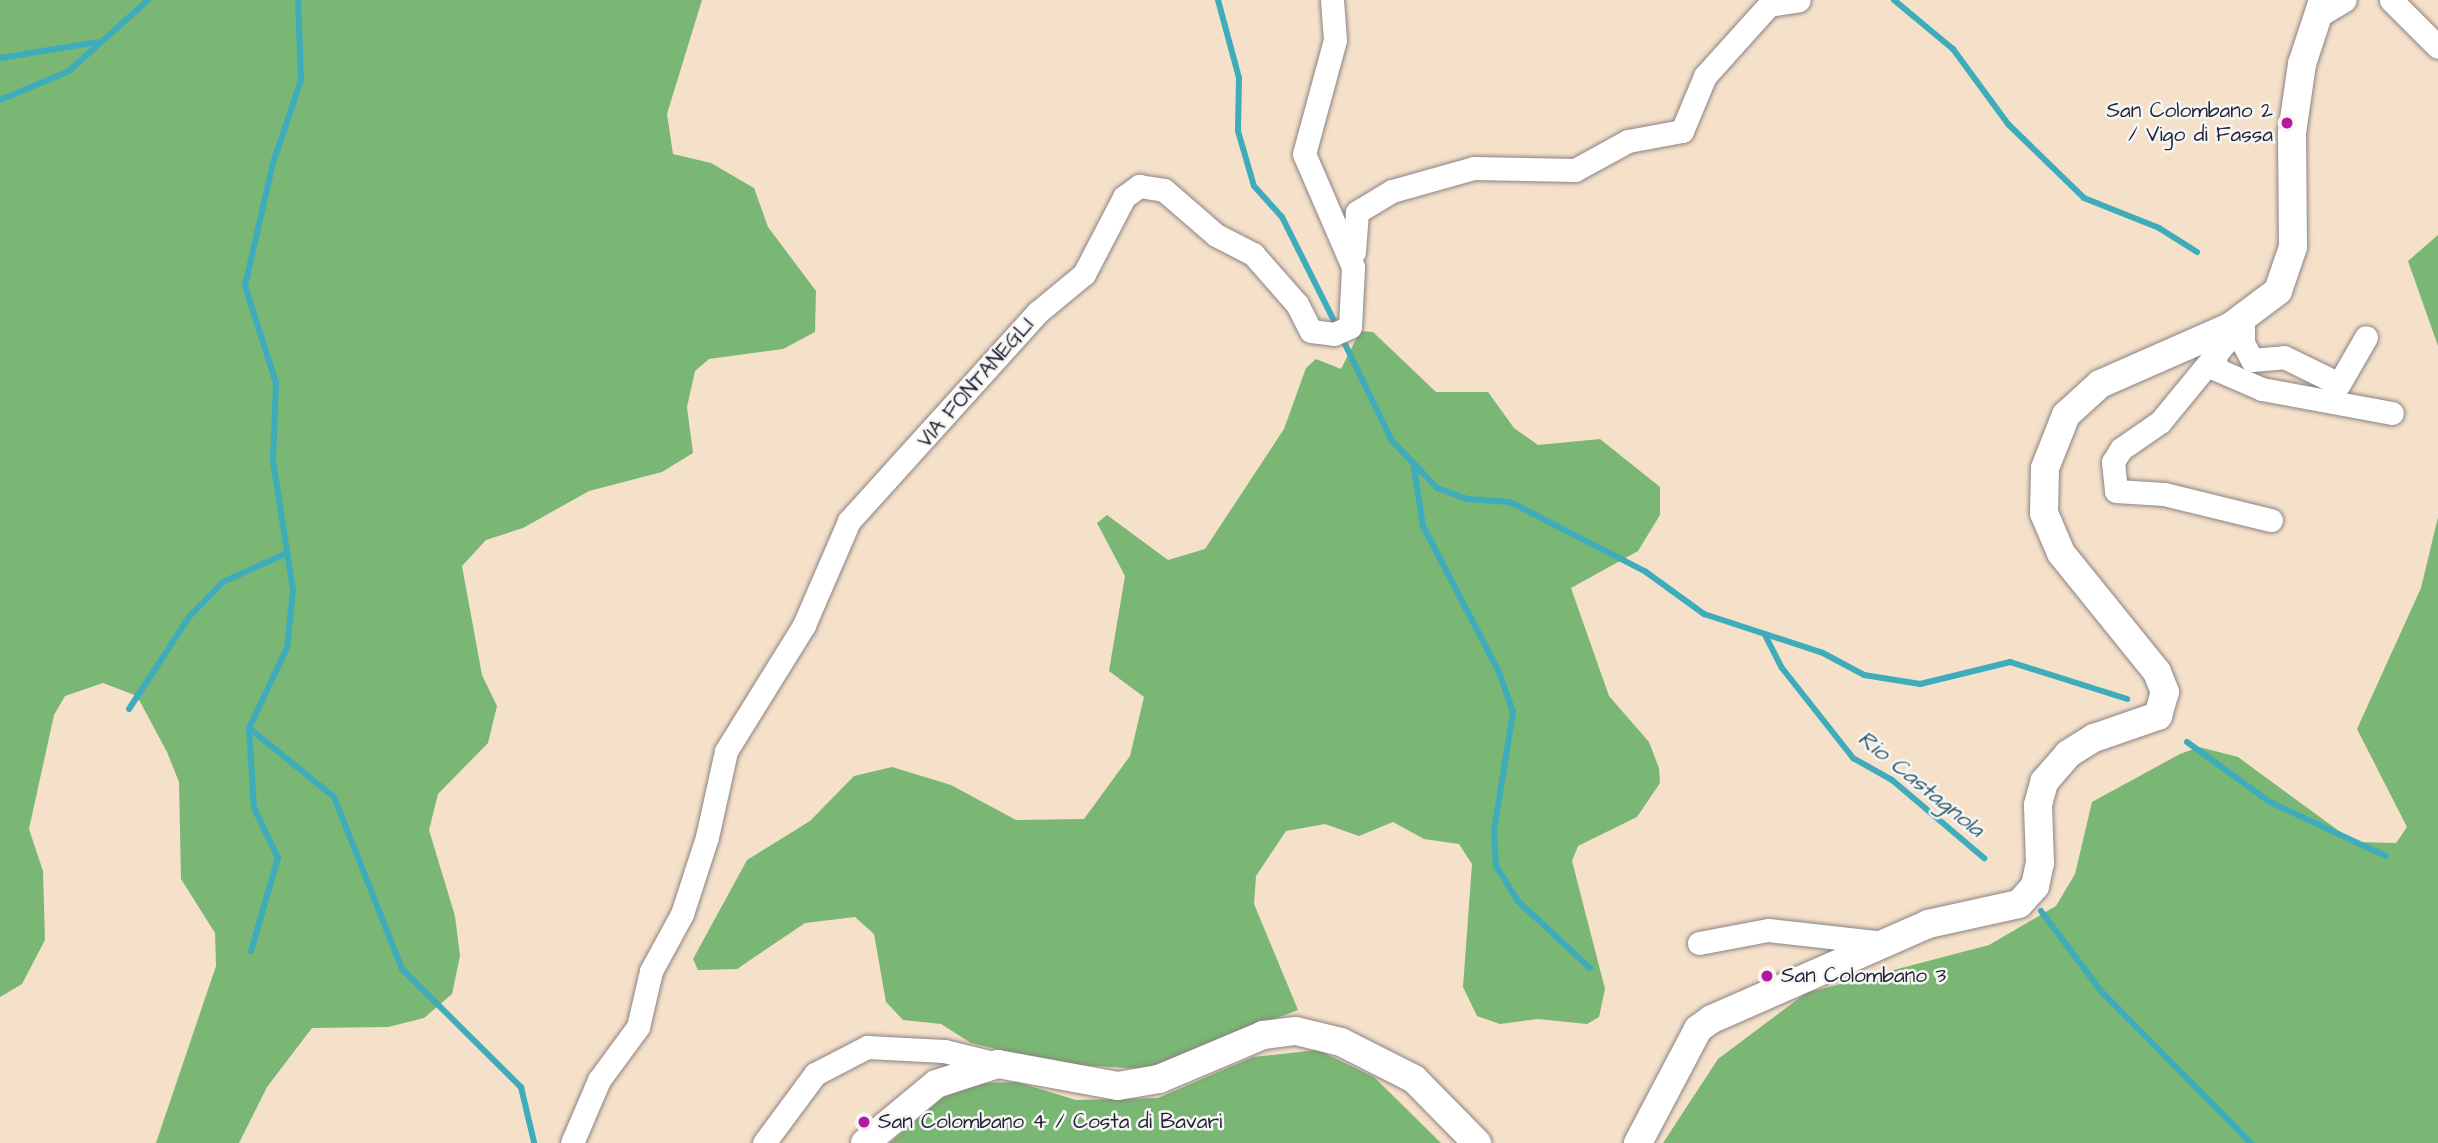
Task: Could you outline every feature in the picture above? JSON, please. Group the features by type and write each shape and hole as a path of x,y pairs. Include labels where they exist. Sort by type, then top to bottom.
{"street":[{"name":"VIA FONTANEGLI","path":"572,1143 594,1088 638,1027 651,971 682,914 707,837 726,751 804,625 849,522 1038,312 1084,274 1124,197 1139,186 1164,190 1216,236 1253,254 1321,335 1350,327 1353,267 1304,154 1335,40 1332,0"},
{"path":"1353,267 1356,212 1392,191 1474,168 1575,170 1629,141 1682,131 1705,76 1769,5 1798,0"},
{"path":"1639,1143 1699,1029 1928,923 2019,904 2035,886 2040,863 2038,805 2044,782 2068,754 2094,738 2158,716 2165,692 2157,671 2061,553 2044,513 2045,468 2066,415 2099,384 2236,324 2278,291 2289,270 2292,133 2302,64 2320,8 2345,0"},
{"path":"2391,0 2438,47"},
{"path":"2236,324 2252,360 2284,358 2339,384 2366,337"},
{"path":"2236,324 2215,355 2160,422 2121,449 2113,461 2116,491 2164,494 2271,520"},
{"path":"2215,355 2216,369 2262,389 2392,413"},
{"path":"1699,943 1768,930 1884,943"},
{"path":"764,1143 815,1074 867,1046 944,1051 1118,1086 1159,1079 1263,1035 1296,1031 1341,1042 1413,1079 1477,1143"},
{"path":"864,1143 936,1084 998,1064"}],"green space":[{"path":"0,0 702,0 667,114 673,154 711,163 754,188 768,227 816,291 815,332 783,349 709,359 695,371 687,407 693,453 662,472 589,491 523,528 486,540 462,566 482,675 497,706 488,743 438,794 429,830 455,916 460,956 452,994 424,1018 388,1027 312,1028 267,1087 239,1143 156,1143 216,966 215,933 181,879 179,782 167,752 137,696 103,683 65,696 54,715 29,829 43,871 45,940 22,984 0,997"},
{"path":"2438,235 2438,346 2408,261"},
{"path":"1360,331 1373,332 1436,392 1488,392 1514,428 1538,445 1600,439 1660,487 1660,515 1638,551 1571,588 1609,696 1649,742 1659,768 1660,783 1637,817 1578,846 1572,861 1605,989 1599,1017 1587,1024 1538,1019 1500,1024 1477,1016 1463,987 1472,864 1459,844 1424,839 1393,822 1359,836 1325,824 1286,831 1256,876 1254,904 1298,1010 1144,1069 1059,1064 971,1043 941,1024 903,1020 886,1002 874,934 855,917 805,923 737,969 698,970 693,959 747,860 810,821 854,776 892,767 951,785 1016,820 1084,819 1130,756 1144,697 1109,671 1125,576 1097,523 1107,515 1168,560 1205,549 1284,429 1306,368 1316,359 1341,369"},
{"path":"2438,517 2438,1143 1663,1143 1718,1059 1806,993 1989,945 2056,906 2075,874 2092,802 2180,754 2199,747 2238,757 2354,842 2396,843 2407,827 2357,729 2421,588"},
{"path":"1318,1050 1374,1077 1441,1143 890,1143 942,1098 978,1083 1017,1082 1076,1100 1158,1098 1253,1057"}],"waterway":[{"path":"0,100 69,71 148,0"},
{"path":"251,951 278,858 254,808 249,728 287,648 293,590 273,461 276,383 245,286 273,163 301,80 298,0"},
{"path":"1218,0 1239,78 1238,131 1254,186 1282,217 1336,325"},
{"path":"1894,0 1953,49 2008,124 2084,198 2159,228 2197,252"},
{"path":"0,58 98,42"},
{"path":"1342,338 1392,441 1437,488 1468,499 1510,502 1646,572 1704,614 1823,653 1864,675 1920,684 2010,662 2127,699"},
{"path":"1414,468 1423,526 1499,672 1513,712 1494,830 1496,866 1517,900 1590,968"},
{"path":"129,709 189,617 223,582 287,553"},
{"name":"Rio Castagnola","path":"1765,635 1782,668 1853,758 1892,780 1984,858"},
{"path":"249,728 334,797 402,969 521,1087 534,1142"},
{"path":"2187,742 2270,802 2386,856"},
{"name":"Rio Castagnola","path":"2041,911 2101,991 2251,1143"}],"place":[{"name":"San Colombano 2 / Vigo di Fassa","path":"2287,123"},
{"name":"San Colombano 3","path":"1767,976"},
{"name":"San Colombano 4 / Costa di Bavari","path":"864,1122"}]}
